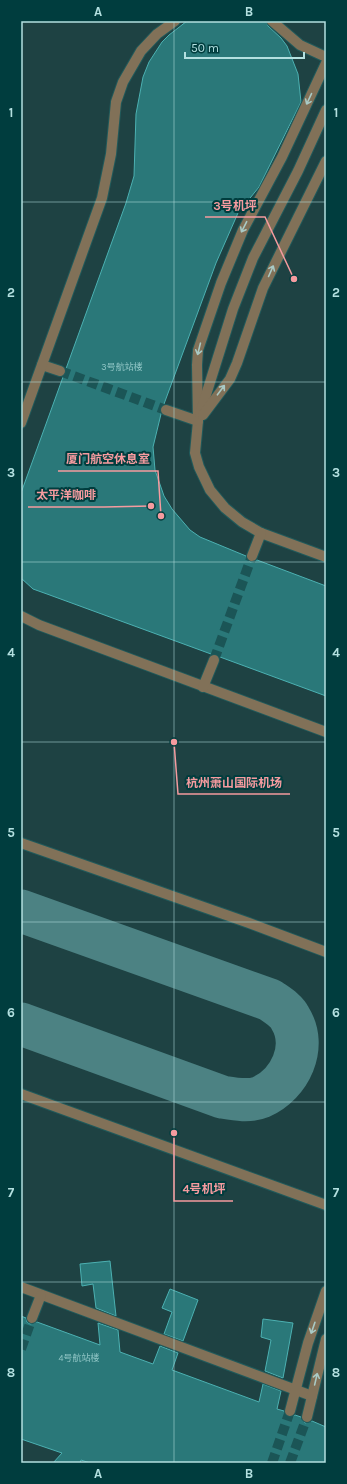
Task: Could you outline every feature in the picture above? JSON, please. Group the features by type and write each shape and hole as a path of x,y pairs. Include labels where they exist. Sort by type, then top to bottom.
{"lane":[{"path":"21,423 102,198 111,154 116,102 122,82 141,51 157,34 175,21"},
{"path":"272,21 300,45 326,57"},
{"path":"326,64 282,157 243,230 221,283 198,350 198,421 195,453 199,467 210,490 225,508 242,522 261,533 326,557"},
{"path":"198,421 233,309 253,258 298,171 326,110"},
{"path":"198,421 232,374 263,288 277,257 326,161"},
{"path":"42,365 60,371"},
{"path":"166,410 198,421"},
{"path":"252,556 261,533"},
{"path":"21,616 38,625 326,732"},
{"path":"204,687 214,660"},
{"path":"21,843 249,923 326,952"},
{"path":"21,1094 326,1205"},
{"path":"21,1287 312,1396"},
{"path":"290,1411 308,1343 326,1291"},
{"path":"32,1318 41,1295"},
{"path":"307,1417 326,1339"}],"shaded area":[{"path":"21,21 326,21 326,1463 21,1463"}],"building":[{"path":"187,21 266,21 268,26 287,46 298,74 301,102 259,187 238,213 216,263 164,404 160,408 161,414 153,447 155,470 164,496 172,509 190,530 200,537 246,556 250,562 257,560 326,586 326,696 220,657 216,654 211,654 33,589 21,578 21,493 126,203 134,176 136,114 143,77 149,62 162,42"},
{"path":"110,1261 116,1316 96,1308 93,1284 82,1286 80,1264"},
{"path":"170,1289 198,1300 183,1341 164,1334 172,1312 162,1308"},
{"path":"21,1316 26,1318 27,1322 30,1324 37,1322 100,1345 98,1323 118,1330 120,1352 153,1364 160,1346 178,1353 172,1370 259,1402 263,1384 281,1391 277,1409 284,1411 286,1416 291,1417 295,1415 301,1417 305,1423 312,1421 326,1427 326,1463 90,1463 81,1460 80,1463 53,1463 62,1453 21,1439"},
{"path":"263,1319 293,1323 283,1378 265,1371 271,1340 261,1337"}],"taxiway":[{"path":"21,911 270,1000 284,1010 290,1018 295,1029 297,1041 293,1064 288,1074 271,1091 256,1099 247,1100 222,1097 21,1024"}],"tunnel":[{"path":"60,371 166,410"},
{"path":"214,660 252,556"},
{"path":"21,1349 32,1318"},
{"path":"272,1463 290,1411"},
{"path":"290,1463 307,1417"}],"place":[{"name":"3号机坪","path":"294,279"},
{"name":"太平洋咖啡","path":"151,506"},
{"name":"厦门航空休息室","path":"161,516"},
{"name":"杭州萧山国际机场","path":"174,742"},
{"name":"4号机坪","path":"174,1133"}]}
